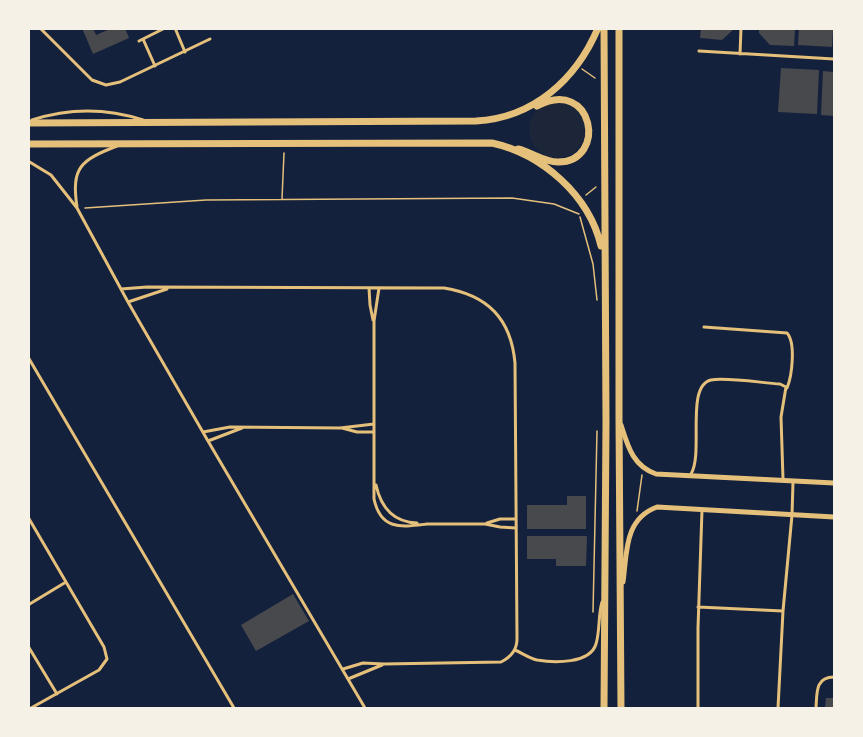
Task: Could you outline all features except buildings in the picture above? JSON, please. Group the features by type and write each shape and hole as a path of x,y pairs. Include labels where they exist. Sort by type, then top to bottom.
{"street":[{"path":"507,117 541,100 567,78 584,57 598,28"},
{"path":"604,28 606,422 604,708"},
{"path":"619,28 621,708"},
{"path":"28,122 476,121 517,116 549,100 558,99 575,104 582,110 589,127 586,144 581,152 566,161 548,160 510,147 476,142 28,144"},
{"path":"510,147 557,177 580,200 592,222 604,259"},
{"path":"619,418 628,449 639,465 656,474 834,483"},
{"path":"621,593 630,531 638,518 657,507 834,517"}],"lane":[{"path":"156,66 141,40 165,28"},
{"path":"175,28 185,52"},
{"path":"740,54 741,28"},
{"path":"40,29 92,80 99,84 113,85 210,39"},
{"path":"699,51 834,59"},
{"path":"28,122 58,113 94,111 122,114 148,122"},
{"path":"77,208 75,183 82,165 98,154 124,144"},
{"path":"28,161 51,175 77,208 208,441 365,708"},
{"path":"121,289 147,287 444,288 458,290 484,302 503,322 510,335 515,363 517,645 515,650 507,659 495,662 363,663 342,669"},
{"path":"379,287 374,321 374,500 376,509 381,517 398,526 485,524 516,528"},
{"path":"128,302 172,288"},
{"path":"369,288 374,321"},
{"path":"704,327 787,333 791,337 791,376 781,412 784,481"},
{"path":"28,357 234,708"},
{"path":"689,477 697,460 697,398 698,391 704,383 717,380 783,384 787,388"},
{"path":"203,432 223,427 340,428 374,424"},
{"path":"208,441 244,428"},
{"path":"340,428 357,432 374,432"},
{"path":"375,481 382,506 390,514 399,520 427,524"},
{"path":"778,708 793,482"},
{"path":"698,708 698,607 702,508"},
{"path":"28,517 106,652 107,659 99,670 31,708"},
{"path":"485,524 500,519 516,519"},
{"path":"28,604 66,582"},
{"path":"515,650 540,660 574,660 585,657 594,650 596,645 598,616 605,595"},
{"path":"698,607 783,611"},
{"path":"28,646 57,694"},
{"path":"348,679 384,664"},
{"path":"816,708 818,685 823,679 834,677"}],"path":[{"path":"282,199 284,143"},
{"path":"77,208 164,201 512,198 533,199 554,204 592,222"},
{"path":"580,200 574,204 587,237 593,264 597,305"},
{"path":"593,614 598,425"},
{"path":"637,512 642,475"}],"shaded area":[{"path":"557,102 572,107 580,115 585,130 580,145 572,153 557,158 542,153 534,145 529,130 534,115 542,107"}]}
